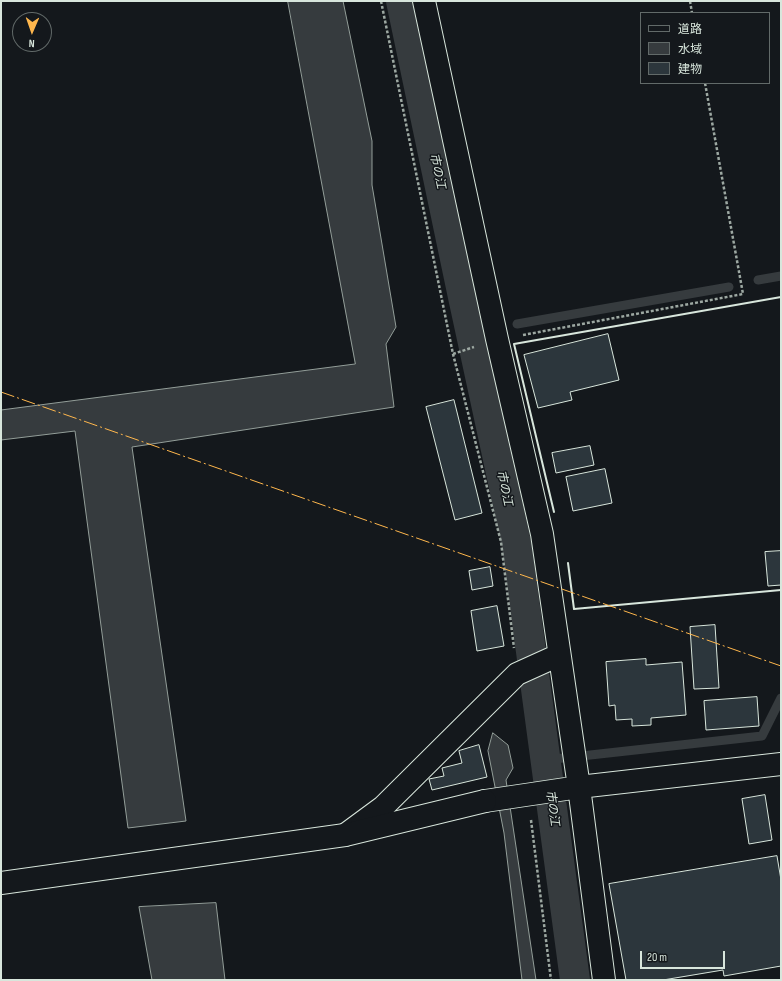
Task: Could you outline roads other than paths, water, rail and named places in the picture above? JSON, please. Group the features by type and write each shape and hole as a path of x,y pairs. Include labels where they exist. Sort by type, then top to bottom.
{"street":[{"path":"424,1 497,339 542,534 604,980"},
{"path":"345,835 383,807 517,674 558,654"},
{"path":"1,883 345,835 485,801 521,795 577,779 781,764"}],"water":[{"path":"288,1 343,1 372,141 372,185 396,327 386,344 394,407 132,447 186,821 128,828 75,431 1,440 1,410 355,364"},
{"path":"493,733 508,745 513,768 506,780 536,980 522,980 504,833 488,751"},
{"path":"216,903 225,980 152,980 139,907"}],"waterway":[{"name":"市の江","path":"401,1 517,547 575,980"},
{"path":"758,280 781,276"},
{"path":"517,324 729,287"},
{"path":"545,760 762,736 781,698"}]}
